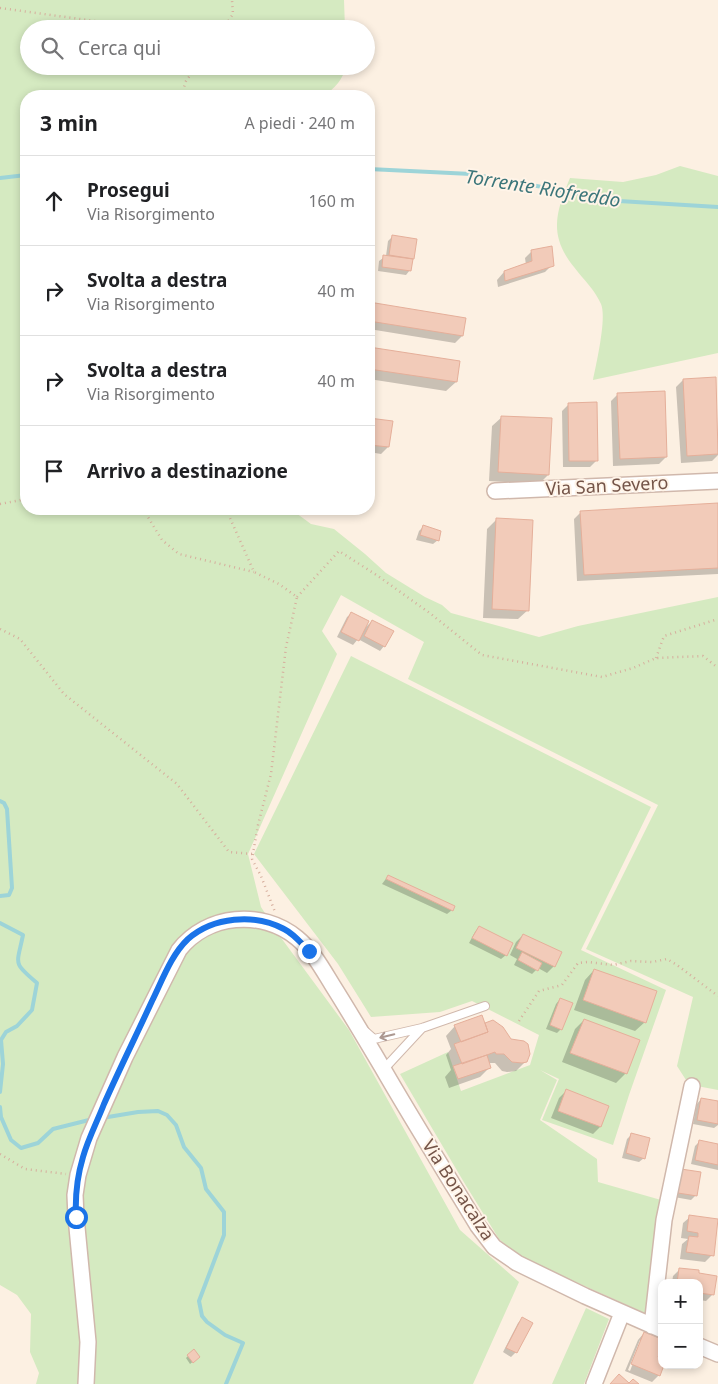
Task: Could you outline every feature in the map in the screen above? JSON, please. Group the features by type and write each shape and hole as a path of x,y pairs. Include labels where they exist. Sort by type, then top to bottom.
{"street":[{"name":"Via San Severo","path":"495,491 718,481"},
{"name":"Via Bonacalza","path":"86,1384 88,1342 75,1195 78,1176 89,1138 125,1057 172,962 186,941 208,926 236,919 270,923 298,939 309,951 357,1024 478,1226 494,1247 517,1263 657,1328"},
{"path":"657,1328 664,1220 692,1086"},
{"path":"594,1384 622,1312"},
{"path":"703,1348 718,1354"}],"lane":[{"path":"357,1024 374,1039 422,1028 485,1006"},
{"path":"383,1070 422,1028"}],"path":[{"path":"229,20 233,14 232,0"},
{"path":"0,8 87,20"},
{"path":"183,90 190,75"},
{"path":"0,504 20,500"},
{"path":"147,515 162,540 179,554 254,572 279,584 297,597"},
{"path":"229,515 254,572"},
{"path":"279,927 272,903 252,859 258,825 271,774 286,646 297,597 339,551 431,614 482,655 602,678 656,658 703,656 718,668"},
{"path":"656,658 664,636 718,618"},
{"path":"0,630 20,638 64,694 177,784 229,852 253,854"},
{"path":"519,1021 538,991 562,985 578,963 588,962 613,966 631,961 652,962 667,959 678,965 718,996"},
{"path":"0,1154 24,1169 78,1176"}],"green space":[{"path":"0,0 344,0 345,20 20,20 20,75 343,75 341,80 331,90 20,90 20,515 299,515 311,524 334,529 386,573 442,605 451,613 539,637 578,626 718,597 718,1090 697,1086 686,1080 677,1066 693,997 586,949 658,805 408,679 424,642 341,595 322,631 337,654 248,854 261,907 279,935 349,1030 460,1230 519,1282 473,1384 36,1384 39,1373 30,1352 31,1314 17,1295 0,1285"},
{"path":"680,166 718,176 718,353 593,380 602,330 603,311 592,289 566,255 560,244 558,234 558,213 570,178 623,182 656,175"},
{"path":"351,656 651,807 581,950 666,990 613,1145 542,1120 559,1079 540,1070 557,1080 540,1120 597,1159 598,1182 661,1200 647,1314 520,1257 499,1239 400,1074 448,1052 461,1091 530,1065 539,1035 472,1001 440,1012 371,1017 338,964 254,854"},
{"path":"586,1308 609,1319 584,1384 552,1384"}],"building":[{"path":"392,235 417,239 414,259 389,255"},
{"path":"552,246 554,266 505,281 504,271 532,261 531,250"},
{"path":"383,255 413,259 411,271 382,267"},
{"path":"375,303 466,318 463,336 375,322"},
{"path":"375,348 460,361 457,382 375,370"},
{"path":"716,377 718,454 687,456 683,379"},
{"path":"665,391 667,457 620,459 617,393"},
{"path":"597,402 598,461 569,461 568,403"},
{"path":"501,416 552,418 549,475 498,472"},
{"path":"375,419 393,421 389,447 375,446"},
{"path":"718,503 718,568 584,575 580,511"},
{"path":"496,518 533,520 529,611 492,609"},
{"path":"423,525 441,531 439,541 420,535"},
{"path":"351,612 369,621 359,641 341,632"},
{"path":"372,620 394,631 385,647 364,636"},
{"path":"388,875 455,906 453,911 386,879"},
{"path":"479,926 513,943 507,956 472,938"},
{"path":"523,934 562,952 555,967 516,948"},
{"path":"522,952 542,963 538,971 518,960"},
{"path":"594,969 657,991 646,1023 583,1000"},
{"path":"560,998 573,1003 562,1030 550,1025"},
{"path":"482,1015 488,1032 461,1042 454,1025"},
{"path":"584,1019 640,1040 627,1074 570,1053"},
{"path":"493,1020 503,1027 511,1039 524,1041 528,1044 530,1054 527,1062 512,1062 504,1054 496,1054 495,1052 462,1064 454,1044 488,1032 485,1023"},
{"path":"487,1055 491,1068 458,1079 453,1066"},
{"path":"566,1089 609,1106 601,1127 558,1111"},
{"path":"701,1098 718,1101 718,1124 697,1120"},
{"path":"631,1133 650,1138 645,1159 626,1153"},
{"path":"699,1140 718,1144 718,1165 695,1160"},
{"path":"681,1169 701,1172 697,1196 678,1193"},
{"path":"689,1215 718,1219 714,1256 686,1252 689,1236 698,1237 698,1233 687,1231"},
{"path":"679,1268 699,1270 699,1273 717,1276 714,1295 703,1294 703,1279 678,1279"},
{"path":"522,1317 533,1323 517,1353 506,1348"},
{"path":"644,1332 658,1337 658,1369 663,1369 660,1376 631,1364"},
{"path":"194,1349 200,1357 193,1363 187,1355"},
{"path":"619,1374 629,1383 633,1379 639,1384 610,1384"}],"waterway":[{"name":"Torrente Riofreddo","path":"375,169 471,174 619,201 718,207"},
{"name":"Torrente Riofreddo","path":"0,178 20,176"},
{"path":"0,801 4,803 7,809 12,888 9,895 0,896"},
{"path":"0,923 23,935 18,962 23,971 37,983 32,1010 17,1026 6,1032 1,1040 3,1064 0,1092"},
{"path":"0,1107 1,1117 11,1140 21,1148 38,1143 53,1129 93,1119"},
{"path":"102,1118 158,1111 167,1115 176,1125 184,1147 201,1168 206,1189 224,1212 224,1235 199,1301 202,1316 207,1322 225,1335 243,1343 226,1384"}],"route":[{"path":"76,1217 75,1195 78,1176 89,1138 125,1057 172,962 186,941 208,926 236,919 253,920 270,923 285,929 309,951"}]}
